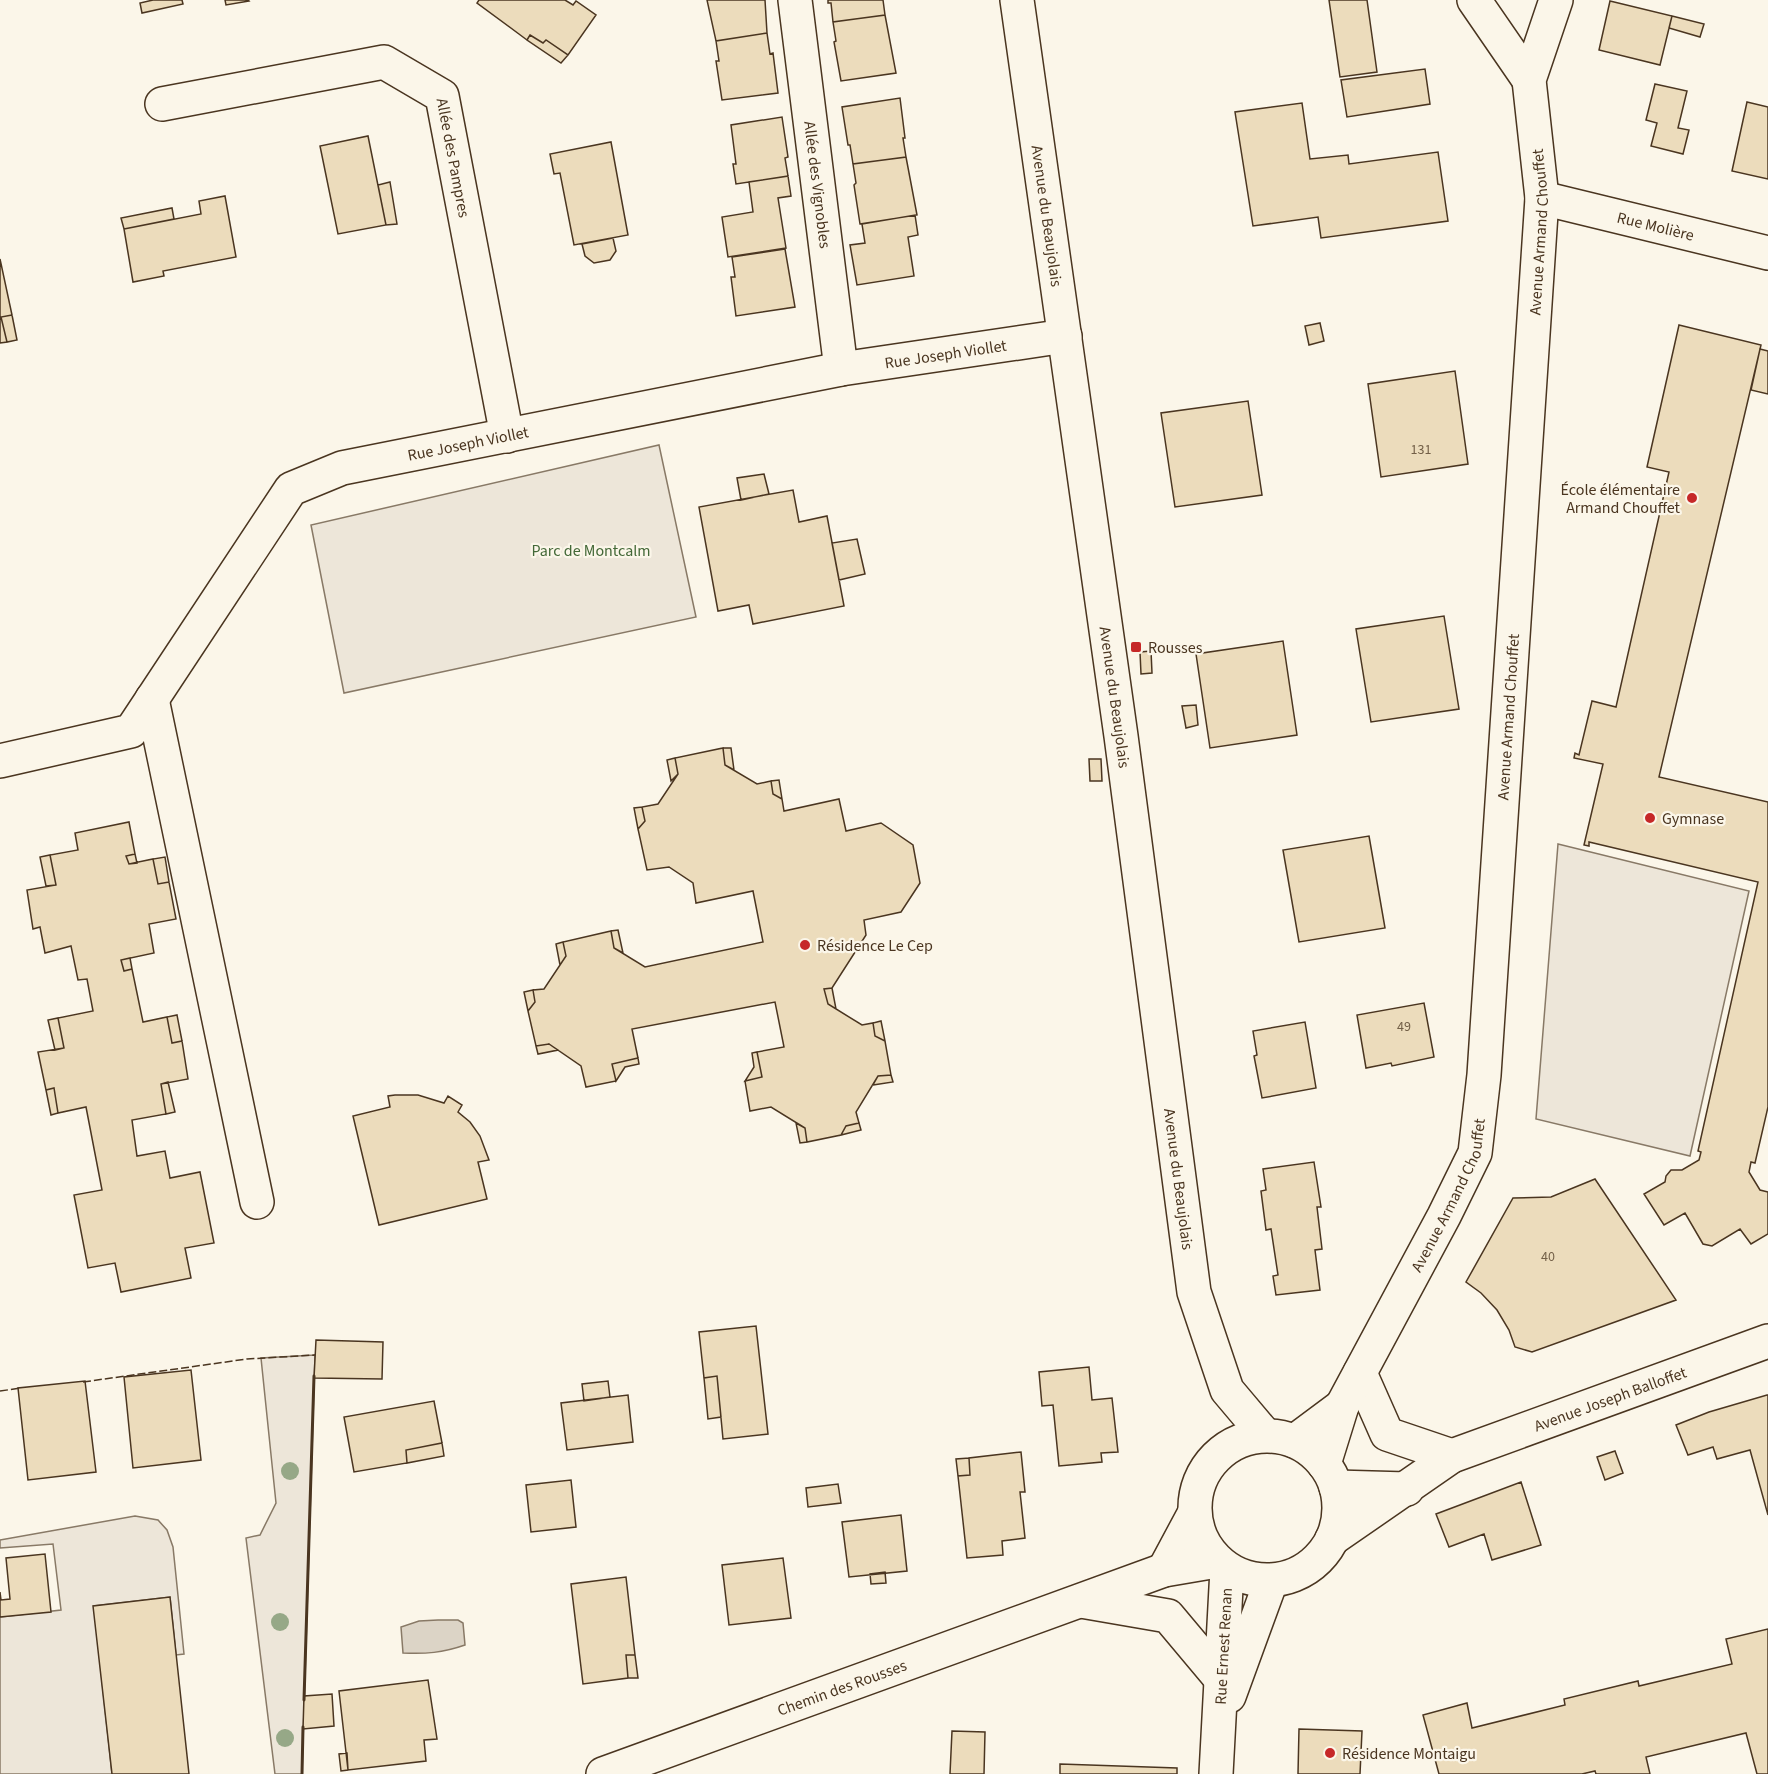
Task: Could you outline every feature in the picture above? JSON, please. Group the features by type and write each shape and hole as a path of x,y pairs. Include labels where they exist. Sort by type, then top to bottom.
{"street":[{"name":"Allée des Vignobles","path":"795,0 841,369"},
{"name":"Avenue du Beaujolais","path":"1017,0 1065,336 1194,1292 1227,1390 1222,1450"},
{"path":"1474,0 1529,80"},
{"name":"Avenue Armand Chouffet","path":"1330,1475 1342,1406 1475,1153 1485,1075 1542,198 1529,80 1556,0"},
{"name":"Allée des Pampres","path":"162,104 384,62 442,96 507,435"},
{"name":"Rue Molière","path":"1542,198 1768,253"},
{"name":"Rue Joseph Viollet","path":"0,761 130,731 291,489 342,468 841,369 1065,336"},
{"path":"152,699 257,1202"},
{"name":"Avenue Joseph Balloffet","path":"1332,1539 1452,1456 1768,1341"},
{"path":"1360,1373 1387,1434 1452,1456"},
{"name":"Avenue du Beaujolais","path":"1227,1390 1280,1438"},
{"name":"Avenue Armand Chouffet","path":"1280,1438 1342,1406"},
{"path":"1280,1438 1311,1450 1330,1475 1339,1504 1338,1522 1332,1539 1322,1555 1308,1568 1271,1581 1248,1578 1222,1565 1206,1547 1198,1531 1194,1514 1196,1489 1206,1467 1222,1450 1243,1439 1280,1438"},
{"path":"1330,1475 1407,1489"},
{"path":"1164,1570 1194,1514"},
{"name":"Chemin des Rousses","path":"604,1774 1164,1570 1222,1565"},
{"name":"Rue Ernest Renan","path":"1216,1774 1222,1565"},
{"name":"Rue Ernest Renan","path":"1217,1726 1271,1581"},
{"path":"1079,1600 1168,1616 1220,1678"}],"green space":[{"name":"Parc de Montcalm","path":"659,445 696,617 344,693 311,525"},
{"path":"1558,844 1749,891 1690,1156 1536,1119"},
{"path":"315,1355 302,1774 275,1774 246,1538 260,1535 276,1503 261,1358"},
{"path":"135,1516 158,1520 167,1530 173,1547 184,1654 176,1655 170,1597 94,1606 112,1774 0,1774 0,1617 61,1610 53,1544 0,1548 0,1540"}],"shaded area":[{"path":"458,1620 463,1623 465,1645 434,1652 403,1653 401,1627 419,1621"}],"building":[{"path":"153,0 182,0 183,4 142,13 140,3"},
{"path":"225,0 248,0 249,1 226,5"},
{"path":"479,0 565,0 573,5 576,1 596,15 568,55 546,40 543,43 530,35 527,40 477,3"},
{"path":"707,0 765,0 767,33 716,41"},
{"path":"828,0 883,0 885,15 833,22 831,3 828,3"},
{"path":"1329,0 1367,0 1377,72 1340,77"},
{"path":"1610,1 1672,16 1660,65 1599,50"},
{"path":"885,15 896,73 841,81 833,22"},
{"path":"1672,16 1704,24 1700,37 1669,28"},
{"path":"767,33 770,54 773,53 778,93 722,100 716,61 719,61 716,41"},
{"path":"530,35 543,43 546,40 568,55 561,63 527,40"},
{"path":"1425,69 1430,104 1347,117 1341,80"},
{"path":"1655,84 1687,91 1678,128 1689,130 1683,154 1651,146 1657,123 1646,120"},
{"path":"900,98 906,157 853,164 842,107"},
{"path":"1747,102 1768,107 1768,179 1732,171"},
{"path":"1302,103 1310,159 1348,155 1349,164 1438,152 1448,221 1321,238 1318,217 1253,226 1235,112"},
{"path":"782,117 788,157 785,158 788,176 736,184 731,125"},
{"path":"368,136 386,225 338,234 320,146"},
{"path":"611,142 628,235 574,245 560,173 554,174 550,154"},
{"path":"906,157 917,215 860,224 853,164"},
{"path":"788,176 791,196 778,198 786,248 728,257 722,217 753,212 749,182"},
{"path":"390,182 397,224 386,225 378,185"},
{"path":"225,196 236,257 163,271 164,276 133,282 124,229 201,214 199,201"},
{"path":"172,208 174,219 124,229 121,218"},
{"path":"915,215 918,235 908,237 914,276 857,285 850,245 865,243 862,224"},
{"path":"613,238 616,251 610,260 594,263 585,256 582,244"},
{"path":"785,249 795,307 736,316 731,277 735,277 732,257"},
{"path":"0,259 12,315 1,317 7,342 0,343"},
{"path":"12,315 17,340 7,342 1,317"},
{"path":"1320,323 1324,341 1309,345 1305,326"},
{"path":"1679,325 1761,345 1659,777 1768,802 1768,1107 1755,1163 1751,1162 1749,1172 1760,1190 1768,1192 1768,1234 1751,1244 1740,1229 1712,1246 1703,1244 1685,1213 1664,1225 1644,1194 1665,1182 1671,1170 1682,1170 1699,1160 1701,1152 1698,1151 1758,882 1589,842 1589,846 1584,845 1603,764 1574,758 1575,753 1579,755 1592,701 1616,707 1669,472 1647,467"},
{"path":"1760,349 1768,351 1768,394 1751,390"},
{"path":"1455,371 1468,464 1381,477 1368,384"},
{"path":"1248,401 1262,495 1175,507 1161,413"},
{"path":"764,474 769,494 741,500 737,478"},
{"path":"793,490 799,522 827,516 844,606 753,624 749,605 718,611 699,507"},
{"path":"857,539 865,574 839,580 832,543"},
{"path":"1444,616 1459,709 1371,722 1356,629"},
{"path":"1283,641 1297,735 1210,748 1196,654"},
{"path":"1151,651 1152,673 1141,674 1140,652"},
{"path":"1196,705 1198,725 1186,728 1182,706"},
{"path":"723,748 731,748 734,770 725,765"},
{"name":"Résidence Le Cep","path":"723,748 725,765 757,784 771,781 773,794 782,799 784,811 839,799 846,831 881,823 913,845 920,883 901,912 864,920 866,935 832,988 824,989 828,1004 862,1025 873,1023 875,1036 885,1041 891,1075 878,1076 856,1112 859,1123 846,1126 841,1135 807,1142 805,1128 771,1107 750,1111 745,1081 762,1077 757,1052 784,1047 775,1002 632,1029 638,1058 612,1064 616,1081 586,1087 581,1066 549,1044 536,1046 528,1011 535,1002 533,990 544,989 566,956 563,942 611,931 614,948 645,967 763,942 753,891 696,903 693,883 669,867 647,870 638,829 645,821 642,807 658,804 678,774 675,758"},
{"path":"675,758 678,774 671,781 667,760"},
{"path":"1089,759 1101,759 1102,781 1090,781"},
{"path":"779,780 782,799 773,794 771,781"},
{"path":"642,807 645,821 638,829 634,808"},
{"path":"129,822 135,854 126,856 129,864 153,859 158,884 169,882 176,919 149,924 154,953 121,960 124,971 132,969 143,1022 167,1017 172,1043 182,1041 188,1079 161,1084 166,1114 132,1120 137,1156 165,1151 170,1178 200,1172 214,1243 185,1248 191,1278 121,1292 115,1263 88,1268 74,1195 102,1190 86,1107 58,1113 54,1088 46,1090 38,1052 64,1048 58,1018 93,1011 87,979 78,980 71,946 45,953 40,927 33,929 27,890 56,885 50,855 78,850 75,833"},
{"path":"1369,836 1385,928 1299,942 1283,850"},
{"path":"135,854 137,863 129,864 126,856"},
{"path":"50,855 56,885 46,886 40,857"},
{"path":"165,857 169,882 158,884 153,859"},
{"path":"618,930 623,953 614,948 611,931"},
{"path":"563,942 566,956 560,965 556,944"},
{"path":"130,958 132,969 124,971 121,960"},
{"path":"832,988 836,1009 828,1004 824,989"},
{"path":"533,990 535,1002 528,1011 524,992"},
{"path":"1424,1003 1434,1057 1392,1066 1391,1063 1366,1068 1357,1015"},
{"path":"177,1015 182,1041 172,1043 167,1017"},
{"path":"58,1018 64,1048 55,1050 48,1020"},
{"path":"881,1021 885,1041 875,1036 873,1023"},
{"path":"1305,1022 1316,1088 1262,1098 1254,1056 1257,1055 1253,1031"},
{"path":"549,1044 558,1050 538,1054 536,1046"},
{"path":"757,1052 762,1077 745,1081 754,1067 752,1053"},
{"path":"638,1058 639,1064 625,1067 616,1081 612,1064"},
{"path":"891,1075 893,1082 873,1085 878,1076"},
{"path":"168,1082 175,1112 166,1114 161,1084"},
{"path":"54,1088 58,1113 51,1115 46,1090"},
{"path":"418,1095 444,1103 448,1096 462,1105 458,1112 470,1122 480,1136 489,1160 478,1162 487,1199 379,1225 353,1116 390,1107 388,1096"},
{"path":"796,1123 805,1128 807,1142 800,1143"},
{"path":"859,1123 861,1130 841,1135 846,1126"},
{"path":"1314,1162 1321,1207 1317,1207 1322,1249 1315,1250 1320,1290 1276,1295 1273,1276 1278,1275 1271,1229 1266,1230 1261,1191 1266,1190 1263,1169"},
{"path":"1595,1179 1676,1300 1532,1352 1515,1347 1509,1330 1497,1310 1481,1293 1466,1282 1513,1198 1551,1197"},
{"path":"756,1326 768,1434 723,1439 717,1376 704,1378 699,1332"},
{"path":"316,1340 383,1342 382,1379 314,1378"},
{"path":"1089,1367 1092,1400 1112,1398 1118,1452 1101,1453 1102,1462 1059,1466 1053,1405 1042,1406 1039,1372"},
{"path":"191,1370 201,1460 133,1468 124,1377"},
{"path":"717,1376 721,1417 708,1419 704,1378"},
{"path":"85,1381 96,1472 28,1480 18,1388"},
{"path":"608,1381 610,1397 584,1401 582,1384"},
{"path":"628,1395 633,1442 567,1450 561,1403"},
{"path":"1768,1395 1768,1515 1750,1450 1717,1459 1713,1447 1688,1455 1676,1425 1709,1412"},
{"path":"434,1401 442,1443 406,1450 407,1463 354,1472 344,1417"},
{"path":"442,1443 444,1456 407,1463 406,1450"},
{"path":"1615,1451 1623,1473 1605,1480 1597,1457"},
{"path":"1021,1452 1025,1492 1020,1492 1025,1538 1002,1541 1003,1555 967,1558 958,1476 970,1475 969,1458"},
{"path":"969,1458 970,1475 958,1476 956,1459"},
{"path":"571,1480 576,1527 531,1532 526,1485"},
{"path":"1521,1482 1541,1545 1492,1560 1484,1534 1449,1547 1436,1514"},
{"path":"838,1484 841,1503 808,1507 806,1488"},
{"path":"901,1515 907,1571 849,1577 842,1522"},
{"path":"45,1554 51,1612 0,1617 0,1592 1,1600 10,1599 6,1558"},
{"path":"783,1558 791,1618 729,1625 722,1565"},
{"path":"885,1572 886,1583 871,1584 870,1574"},
{"path":"626,1577 635,1655 626,1655 628,1678 583,1684 571,1584"},
{"path":"170,1597 189,1774 112,1774 93,1606"},
{"path":"1768,1629 1768,1774 1757,1774 1746,1733 1646,1757 1650,1774 1596,1774 1595,1771 1582,1774 1439,1774 1423,1715 1467,1703 1472,1728 1565,1705 1564,1699 1638,1681 1639,1686 1732,1664 1726,1639"},
{"path":"626,1655 635,1655 638,1678 628,1678"},
{"path":"428,1680 437,1739 424,1740 426,1761 348,1770 339,1691"},
{"path":"332,1694 334,1726 303,1729 304,1696"},
{"name":"Résidence Montaigu","path":"1299,1729 1362,1731 1360,1774 1298,1774"},
{"path":"952,1731 985,1732 984,1774 950,1774"},
{"path":"347,1753 348,1770 341,1771 339,1754"},
{"path":"1060,1764 1177,1768 1177,1774 1060,1774"}],"fence":[{"path":"83,1382 247,1359 315,1355"},
{"path":"0,1391 21,1388"}],"wall":[{"path":"304,1700 314,1376"},
{"path":"302,1774 303,1727"}],"place":[{"name":"École élémentaire Armand Chouffet","path":"1692,498"},
{"name":"Rousses","path":"1136,647"},
{"name":"Gymnase","path":"1650,818"},
{"name":"Résidence Le Cep","path":"805,945"},
{"name":"Résidence Montaigu","path":"1330,1753"}]}
